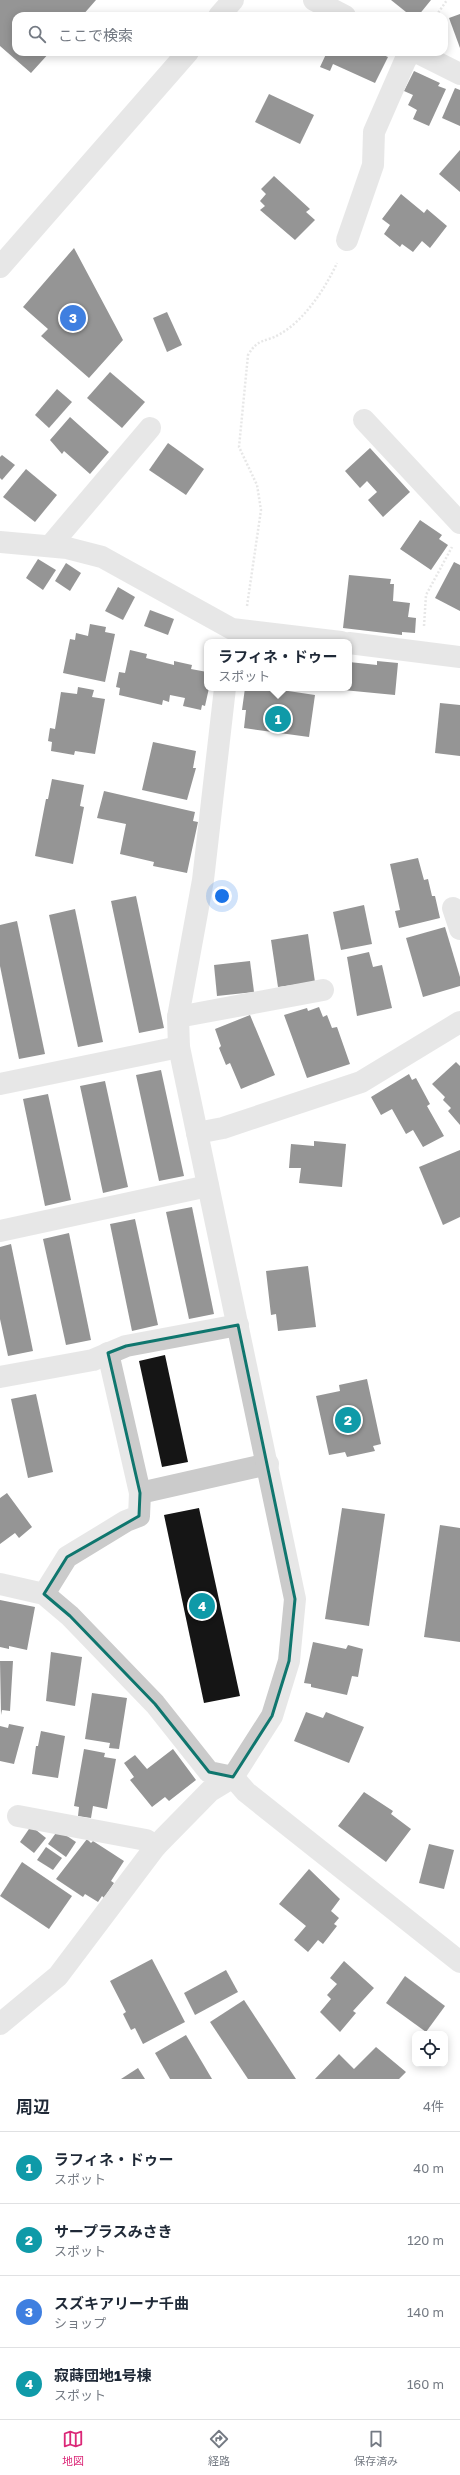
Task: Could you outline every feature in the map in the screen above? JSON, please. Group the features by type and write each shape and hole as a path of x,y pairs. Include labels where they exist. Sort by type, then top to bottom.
{"street":[{"path":"222,12 233,0"},
{"path":"314,0 337,12"},
{"path":"0,267 185,56"},
{"path":"347,240 373,165 374,132 404,61 408,56"},
{"path":"424,56 460,74"},
{"path":"364,420 460,523"},
{"path":"50,546 150,428"},
{"path":"0,542 67,548 102,557 232,635 294,639"},
{"path":"352,643 460,657"},
{"path":"0,2024 58,1976 156,1846 210,1791 233,1777 272,1716 290,1654 295,1599 268,1464 179,1047 178,1017 203,880 225,691"},
{"path":"453,908 460,929"},
{"path":"178,1017 323,990"},
{"path":"197,1133 223,1128 361,1082 456,1031"},
{"path":"0,1084 179,1047"},
{"path":"0,1231 208,1186"},
{"path":"0,1377 93,1360 126,1346 238,1325"},
{"path":"44,1594 67,1557 126,1521 139,1516 140,1494 108,1353"},
{"path":"140,1494 268,1464"},
{"path":"0,1584 44,1594 70,1616 155,1704 209,1772 233,1777 246,1792 460,1962"},
{"path":"18,1816 146,1840 156,1846"}],"path":[{"path":"439,12 447,0"},
{"path":"232,635 245,619 262,510 256,485 239,447 248,355 255,344 281,334 304,314 332,274 347,240"},
{"path":"422,652 426,595 452,546"}],"highlighted area":[{"path":"238,1325 295,1599 289,1661 272,1716 233,1777 209,1772 155,1704 70,1616 44,1594 67,1557 139,1516 140,1493 108,1353 126,1346"}],"building":[{"path":"0,0 96,0 86,12 12,12 12,56 46,56 31,73 0,46"},
{"path":"391,0 431,0 421,12 406,12"},
{"path":"460,14 460,48 449,18"},
{"path":"325,56 388,57 375,83 333,64 330,71 320,67"},
{"path":"414,71 440,83 438,86 446,89 429,126 413,119 417,110 408,105 413,95 404,91"},
{"path":"455,88 460,90 460,126 442,118"},
{"path":"269,94 314,115 300,144 255,122"},
{"path":"460,150 460,192 439,174"},
{"path":"274,176 310,209 306,212 315,220 295,240 260,210 265,206 260,201 266,194 261,189"},
{"path":"401,194 424,213 427,209 447,226 430,248 422,241 413,252 402,244 400,247 384,234 390,225 382,219"},
{"path":"74,248 123,340 89,378 41,336 48,329 23,307"},
{"path":"167,312 182,345 167,352 153,318"},
{"path":"110,372 145,402 122,428 87,398"},
{"path":"57,389 72,402 49,428 35,415"},
{"path":"70,417 109,452 90,474 64,451 62,454 50,440"},
{"path":"168,443 204,469 186,495 149,470"},
{"path":"370,448 410,492 383,517 368,500 377,492 367,481 360,488 345,471"},
{"path":"2,455 15,465 2,480 0,478 0,457"},
{"path":"26,469 57,495 35,522 3,497"},
{"path":"420,520 442,535 439,539 448,545 431,570 400,549"},
{"path":"38,559 56,570 43,590 26,578"},
{"path":"454,562 460,565 460,611 435,598"},
{"path":"66,563 81,573 70,591 55,581"},
{"path":"349,575 391,579 390,584 394,584 393,601 410,603 408,617 416,618 415,633 402,632 402,635 343,628"},
{"path":"118,587 135,597 123,620 105,611"},
{"path":"150,610 174,619 168,635 144,626"},
{"path":"90,624 106,627 105,632 115,634 105,682 63,673 70,639 75,640 76,633 88,636"},
{"path":"130,650 147,654 146,658 174,665 174,661 192,665 191,669 204,671 204,691 208,691 205,706 202,705 201,710 183,706 185,698 170,695 169,702 163,700 162,705 119,695 120,688 116,687 119,672 125,673"},
{"path":"377,661 398,663 395,695 352,691 352,662 377,665"},
{"path":"78,687 94,690 92,697 105,699 95,754 75,751 74,755 51,751 52,742 48,741 50,728 55,729 61,692 77,694"},
{"path":"245,691 288,691 315,695 309,737 244,728 246,710 242,710"},
{"path":"440,703 460,705 460,756 435,753"},
{"path":"153,742 196,751 193,768 196,768 187,800 142,790"},
{"path":"52,779 84,785 80,806 84,807 73,864 35,856 46,799 48,799"},
{"path":"104,791 195,812 193,821 198,822 187,873 153,866 154,862 120,854 126,824 97,818"},
{"path":"418,858 424,880 428,879 432,896 435,896 440,918 399,928 395,911 400,910 390,864"},
{"path":"136,896 164,1028 139,1033 111,901"},
{"path":"364,905 372,944 341,950 333,912"},
{"path":"75,909 103,1042 78,1047 49,915"},
{"path":"17,921 45,1054 19,1059 0,966 0,925"},
{"path":"445,927 460,977 460,986 423,997 406,938"},
{"path":"308,934 315,982 278,987 271,940"},
{"path":"369,952 373,967 382,965 392,1008 357,1016 347,957"},
{"path":"250,961 254,992 217,996 214,965"},
{"path":"319,1007 323,1017 327,1015 332,1028 337,1027 350,1064 307,1078 284,1015 307,1008 308,1011"},
{"path":"250,1015 275,1075 241,1089 230,1063 226,1065 219,1048 221,1046 215,1029"},
{"path":"456,1062 460,1066 460,1125 448,1111 451,1108 443,1100 445,1097 432,1084"},
{"path":"161,1070 184,1176 159,1181 136,1075"},
{"path":"409,1074 412,1080 416,1078 430,1104 427,1106 444,1136 423,1147 413,1130 406,1134 392,1109 381,1115 371,1097"},
{"path":"105,1081 128,1187 103,1193 80,1086"},
{"path":"48,1094 71,1200 45,1206 23,1099"},
{"path":"314,1141 346,1144 342,1187 299,1183 301,1168 289,1168 291,1144 314,1146"},
{"path":"460,1150 460,1217 443,1225 419,1167"},
{"path":"192,1207 214,1314 189,1319 166,1212"},
{"path":"135,1219 158,1325 132,1331 110,1224"},
{"path":"69,1233 91,1340 66,1345 43,1239"},
{"path":"11,1244 33,1351 8,1356 0,1319 0,1247"},
{"path":"308,1266 316,1327 278,1331 276,1314 271,1315 266,1271"},
{"path":"165,1355 188,1462 162,1467 139,1361"},
{"path":"367,1379 381,1444 373,1446 375,1451 347,1457 345,1452 329,1455 316,1396 340,1391 339,1385"},
{"path":"36,1394 53,1472 28,1478 11,1399"},
{"path":"7,1493 32,1527 19,1538 15,1533 0,1544 0,1498"},
{"path":"199,1508 240,1696 204,1703 164,1515"},
{"path":"342,1508 385,1514 369,1626 325,1619"},
{"path":"440,1525 460,1528 460,1642 424,1637"},
{"path":"0,1600 35,1607 27,1650 9,1646 9,1649 0,1647"},
{"path":"313,1642 346,1649 348,1645 363,1649 358,1677 352,1676 347,1695 311,1687 311,1684 304,1683"},
{"path":"51,1652 82,1657 75,1706 46,1701"},
{"path":"0,1661 13,1661 10,1711 2,1710 1,1715"},
{"path":"92,1693 127,1698 119,1749 109,1748 110,1743 85,1739"},
{"path":"306,1712 323,1718 326,1712 364,1727 349,1763 294,1741"},
{"path":"9,1724 24,1727 14,1764 0,1761 0,1726 8,1728"},
{"path":"41,1731 65,1736 58,1778 32,1774 36,1746 38,1746"},
{"path":"84,1749 105,1753 104,1757 116,1759 107,1809 93,1806 91,1818 78,1816 79,1807 74,1806"},
{"path":"173,1749 196,1780 169,1801 165,1797 152,1807 130,1780 134,1777 124,1763 135,1755 147,1769"},
{"path":"364,1792 393,1811 391,1814 411,1829 386,1862 338,1826"},
{"path":"31,1826 46,1838 34,1853 20,1842"},
{"path":"58,1830 76,1842 66,1857 48,1844"},
{"path":"87,1839 91,1843 93,1841 124,1861 111,1881 114,1883 104,1898 102,1896 98,1902 85,1894 83,1897 56,1879"},
{"path":"429,1844 454,1850 444,1889 419,1883"},
{"path":"46,1847 62,1858 53,1870 37,1860"},
{"path":"22,1862 72,1896 49,1929 0,1896"},
{"path":"309,1869 340,1899 331,1911 339,1918 334,1924 337,1926 323,1944 318,1940 308,1952 294,1940 306,1926 279,1904"},
{"path":"152,1959 185,2022 143,2044 135,2028 131,2030 123,2014 126,2012 110,1981"},
{"path":"344,1961 374,1988 353,2011 356,2013 340,2032 320,2012 331,1999 327,1995 337,1984 330,1978"},
{"path":"226,1970 238,1992 195,2015 184,1993"},
{"path":"405,1976 445,2006 427,2031 425,2031 386,2003"},
{"path":"244,2000 296,2079 248,2079 210,2022"},
{"path":"186,2035 212,2079 170,2079 155,2053"},
{"path":"376,2047 406,2072 399,2079 315,2079 339,2054 354,2069"},
{"path":"138,2068 145,2079 121,2079"}],"place":[{"name":"スズキアリーナ千曲","path":"73,318"},
{"name":"ラフィネ・ドゥー","path":"278,719"},
{"name":"サープラスみさき","path":"348,1420"},
{"name":"寂蒔団地1号棟","path":"202,1606"}]}
